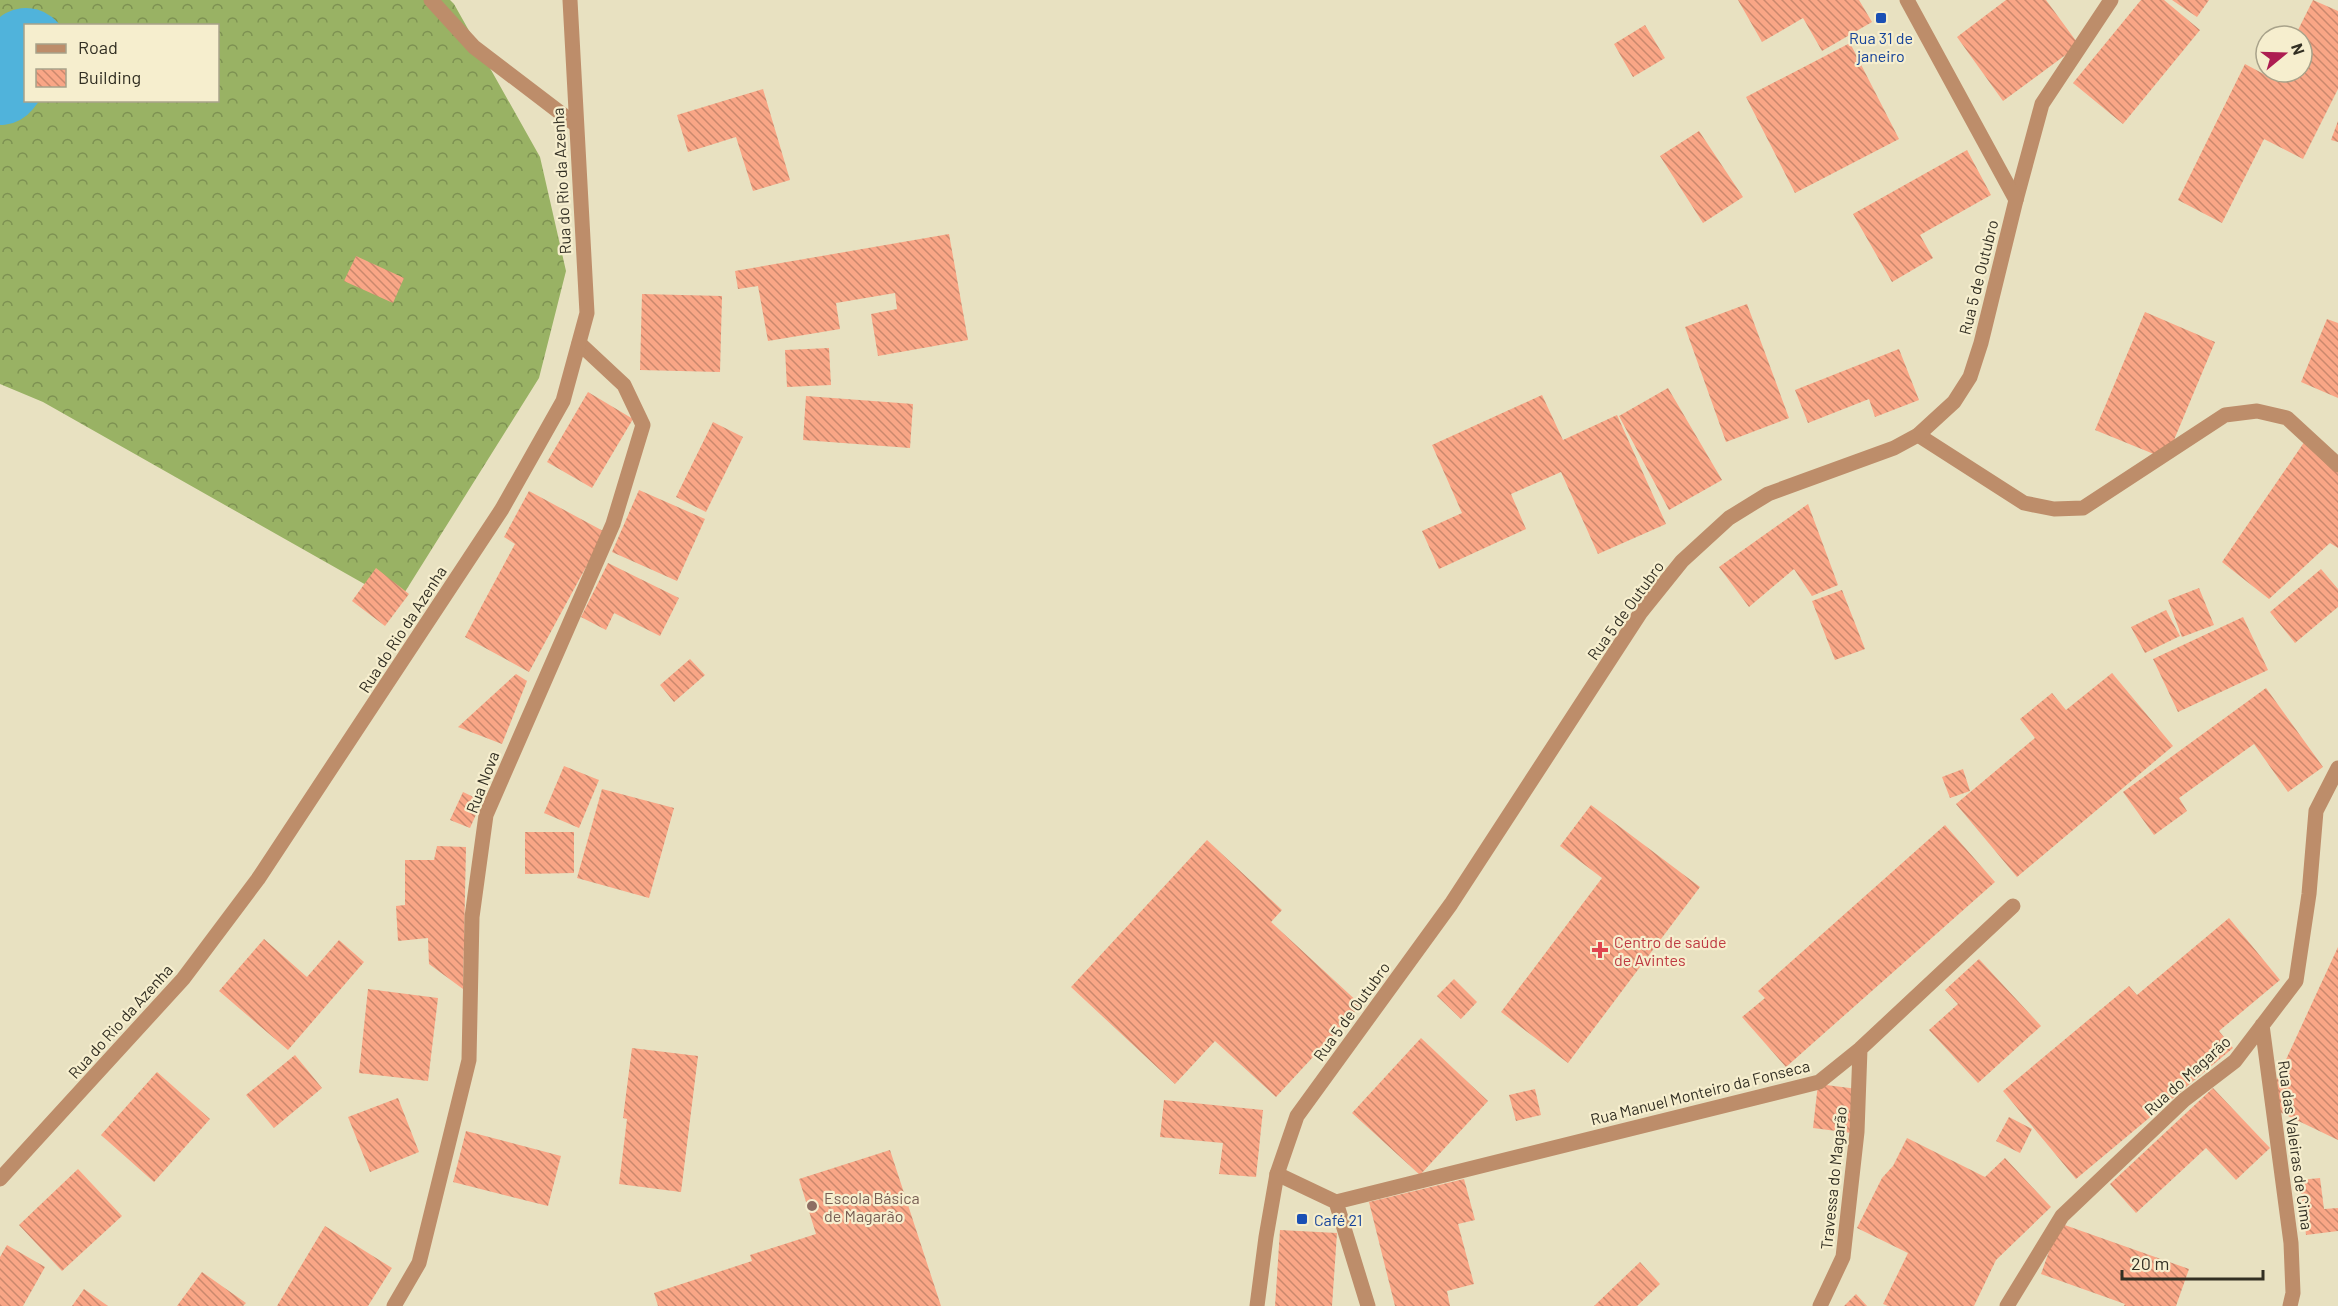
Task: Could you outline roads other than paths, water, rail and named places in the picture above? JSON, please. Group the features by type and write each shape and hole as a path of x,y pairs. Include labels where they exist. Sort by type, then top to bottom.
{"street":[{"path":"431,0 474,47 576,124"},
{"name":"Rua do Rio da Azenha","path":"0,1179 183,979 258,879 502,508 563,401 586,313 570,0"},
{"path":"1907,0 2016,200"},
{"path":"2016,200 2042,104 2111,0"},
{"name":"Rua 5 de Outubro","path":"1257,1306 1277,1174 1297,1116 1451,904 1641,612 1682,561 1729,518 1768,494 1894,448 1918,435 1954,402 1970,377 1981,343 2016,200"},
{"name":"Rua Nova","path":"394,1306 418,1263 469,1060 472,917 486,815 614,524 643,425 624,385 579,343"},
{"path":"1918,435 2024,502 2054,509 2083,508 2225,415 2257,411 2287,418 2338,465"},
{"name":"Rua do Magarão","path":"2007,1306 2062,1216 2184,1100 2235,1061 2296,981 2309,894 2316,811 2338,768"},
{"name":"Rua Manuel Monteiro da Fonseca","path":"1336,1202 1819,1082 1860,1049 2013,906"},
{"name":"Rua das Valeiras de Cima","path":"2262,1025 2291,1243 2293,1293 2290,1306"},
{"name":"Travessa do Magarão","path":"1820,1306 1844,1257 1857,1132 1860,1049"},
{"path":"1277,1174 1336,1202 1368,1306"}],"waterway":[{"path":"0,83 24,53"}],"place":[{"name":"Rua 31 de janeiro","path":"1881,18"},
{"name":"Centro de saúde de Avintes","path":"1600,950"},
{"name":"Escola Básica de Magarão","path":"812,1206"},
{"name":"Café 21","path":"1302,1219"}]}
